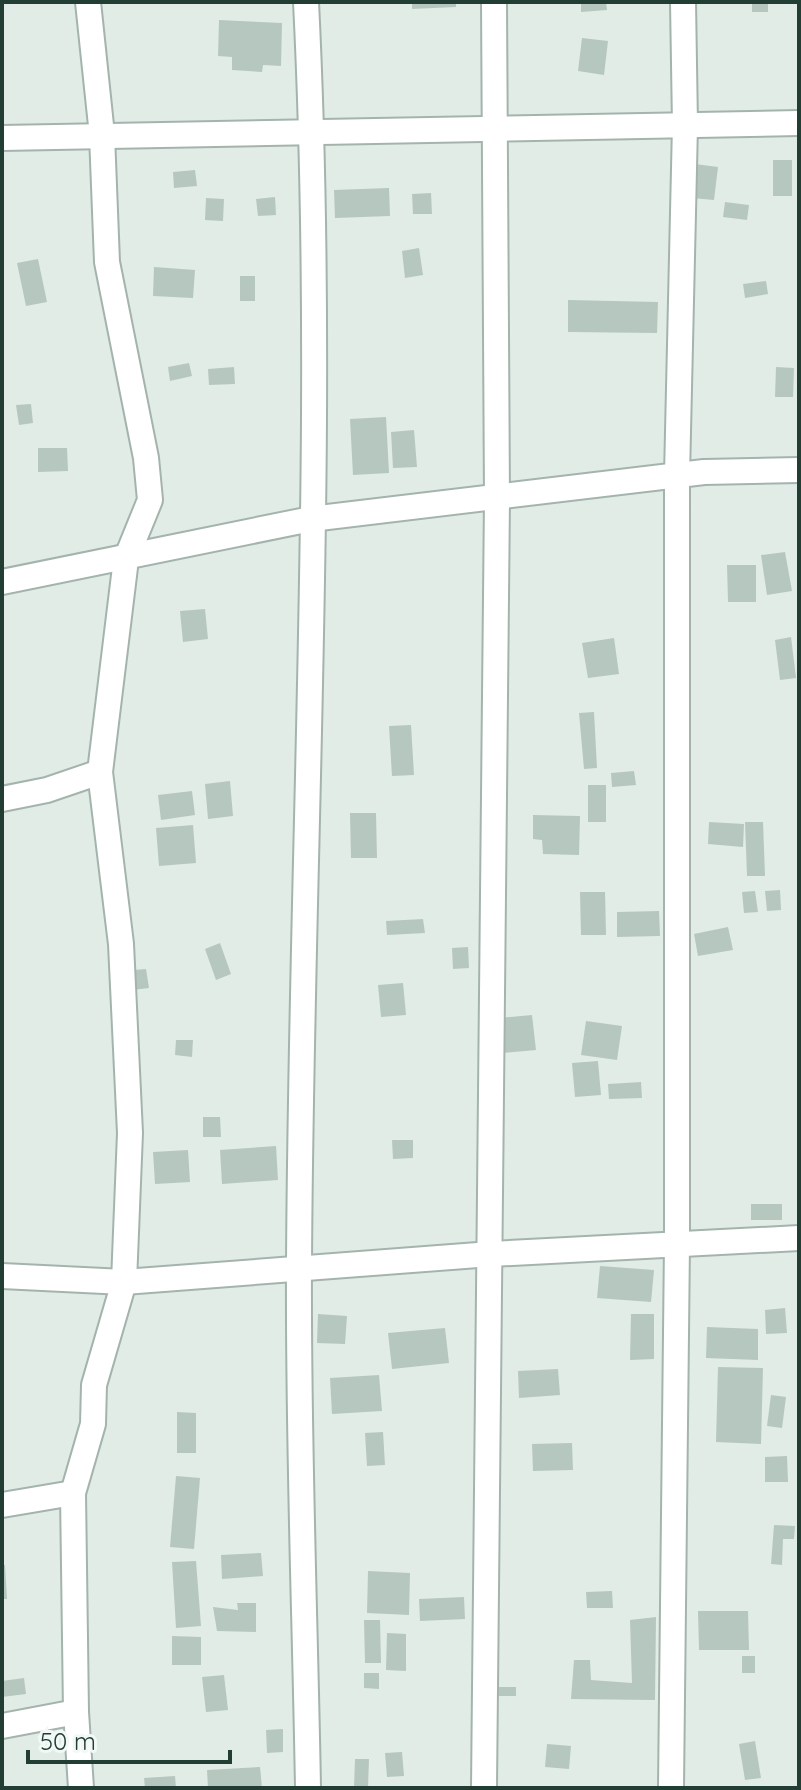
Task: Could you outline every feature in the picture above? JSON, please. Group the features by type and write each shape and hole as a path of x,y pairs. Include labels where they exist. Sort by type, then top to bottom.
{"street":[{"path":"81,1788 76,1712 73,1493 93,1424 94,1385 124,1282 128,1101 121,944 100,772 126,559 150,500 146,458 107,262 102,135 88,2"},
{"path":"306,2 312,130 311,519 299,1271 308,1788"},
{"path":"484,1788 497,498 494,2"},
{"path":"671,1788 677,1243 677,476 685,125 683,2"},
{"path":"2,138 312,130 496,132 799,123"},
{"path":"2,582 311,519 677,476 766,468 799,470"},
{"path":"2,799 47,790 100,772"},
{"path":"2,1276 124,1282 491,1254 799,1238"},
{"path":"2,1505 73,1493"},
{"path":"2,1726 76,1712"}],"building":[{"path":"412,2 456,2 456,7 412,9"},
{"path":"581,2 606,2 607,10 581,12"},
{"path":"752,2 768,2 768,12 752,12"},
{"path":"219,20 282,23 281,66 263,65 262,72 232,70 232,57 218,56"},
{"path":"582,38 608,41 604,75 578,71"},
{"path":"773,160 792,160 792,196 773,196"},
{"path":"695,164 718,167 714,200 692,198"},
{"path":"195,170 197,186 174,188 173,172"},
{"path":"389,188 390,216 335,218 334,190"},
{"path":"431,193 432,214 413,214 412,194"},
{"path":"275,197 276,215 258,216 256,199"},
{"path":"206,198 224,199 223,221 205,220"},
{"path":"725,202 749,205 747,220 723,217"},
{"path":"419,248 423,275 405,278 402,251"},
{"path":"38,259 47,302 26,306 17,263"},
{"path":"154,267 195,270 193,298 153,296"},
{"path":"240,276 255,276 255,301 240,301"},
{"path":"766,281 768,294 745,298 743,284"},
{"path":"568,300 658,302 657,333 568,332"},
{"path":"189,363 192,376 170,381 168,367"},
{"path":"234,367 235,384 209,385 208,369"},
{"path":"776,367 794,368 793,397 775,397"},
{"path":"31,404 33,423 19,425 16,405"},
{"path":"386,417 389,473 353,475 350,419"},
{"path":"414,430 417,467 393,468 391,432"},
{"path":"38,448 67,448 68,471 38,472"},
{"path":"785,552 792,591 767,595 761,555"},
{"path":"727,565 756,565 756,602 728,602"},
{"path":"205,609 208,639 183,642 180,611"},
{"path":"791,637 796,678 780,680 775,640"},
{"path":"614,638 619,674 588,678 582,643"},
{"path":"594,712 597,768 584,769 579,713"},
{"path":"411,725 414,775 392,776 389,726"},
{"path":"634,771 636,785 612,787 611,773"},
{"path":"230,781 233,816 208,819 205,784"},
{"path":"588,785 606,785 606,822 588,822"},
{"path":"192,791 195,815 161,820 158,795"},
{"path":"350,813 376,813 377,858 351,858"},
{"path":"533,815 580,816 579,855 543,854 542,840 533,839"},
{"path":"709,822 744,824 743,847 708,844"},
{"path":"745,822 763,822 765,876 747,876"},
{"path":"193,825 196,863 159,866 156,828"},
{"path":"780,890 781,910 767,911 765,891"},
{"path":"755,891 758,912 744,913 742,892"},
{"path":"580,892 605,892 606,935 581,935"},
{"path":"659,911 660,936 617,937 617,912"},
{"path":"423,919 425,933 387,935 386,921"},
{"path":"728,927 733,950 698,956 694,934"},
{"path":"220,943 231,974 216,980 205,949"},
{"path":"468,947 469,968 453,969 452,948"},
{"path":"146,969 149,988 124,991 122,971"},
{"path":"403,983 406,1015 381,1017 378,985"},
{"path":"532,1015 536,1050 503,1053 499,1018"},
{"path":"586,1021 622,1026 617,1060 581,1055"},
{"path":"176,1040 193,1040 192,1057 175,1055"},
{"path":"598,1061 601,1095 575,1097 572,1063"},
{"path":"641,1082 642,1098 609,1099 608,1084"},
{"path":"203,1117 220,1117 221,1137 203,1137"},
{"path":"392,1140 413,1140 413,1158 393,1159"},
{"path":"276,1146 278,1180 222,1184 220,1150"},
{"path":"188,1150 190,1182 155,1184 153,1152"},
{"path":"751,1204 782,1204 782,1220 751,1220"},
{"path":"600,1266 654,1270 651,1302 597,1298"},
{"path":"785,1308 787,1333 766,1334 765,1310"},
{"path":"318,1314 347,1316 345,1344 317,1343"},
{"path":"631,1314 654,1314 654,1359 630,1360"},
{"path":"707,1327 758,1329 758,1360 706,1358"},
{"path":"445,1328 449,1363 392,1369 388,1333"},
{"path":"718,1367 763,1368 761,1444 716,1442"},
{"path":"558,1369 560,1395 519,1398 518,1371"},
{"path":"379,1375 382,1411 332,1414 330,1378"},
{"path":"771,1395 786,1397 782,1428 767,1426"},
{"path":"177,1412 196,1413 196,1453 177,1453"},
{"path":"383,1432 385,1465 367,1466 365,1433"},
{"path":"572,1443 573,1470 533,1471 532,1444"},
{"path":"787,1456 788,1482 765,1482 765,1457"},
{"path":"176,1476 200,1478 194,1549 170,1547"},
{"path":"774,1525 795,1526 794,1539 783,1539 782,1565 771,1564"},
{"path":"261,1553 263,1576 222,1579 221,1555"},
{"path":"196,1561 201,1626 176,1628 172,1562"},
{"path":"2,1565 5,1565 7,1599 2,1599"},
{"path":"368,1571 410,1573 409,1615 367,1613"},
{"path":"612,1591 613,1608 587,1608 586,1592"},
{"path":"464,1597 465,1619 420,1621 419,1599"},
{"path":"237,1603 256,1603 256,1632 217,1631 213,1607 238,1610"},
{"path":"698,1611 748,1611 749,1650 699,1650"},
{"path":"656,1617 655,1700 571,1699 574,1660 590,1660 591,1680 632,1683 630,1620"},
{"path":"364,1620 380,1620 381,1663 365,1663"},
{"path":"387,1633 406,1634 406,1671 386,1670"},
{"path":"172,1636 201,1637 201,1665 172,1665"},
{"path":"742,1656 755,1656 755,1673 742,1673"},
{"path":"364,1673 379,1673 379,1689 364,1688"},
{"path":"224,1675 228,1710 206,1712 202,1677"},
{"path":"24,1678 26,1694 2,1697 2,1681"},
{"path":"497,1687 516,1687 516,1696 497,1696"},
{"path":"283,1729 283,1752 267,1753 266,1730"},
{"path":"755,1741 761,1778 745,1780 739,1744"},
{"path":"547,1744 571,1746 569,1769 545,1767"},
{"path":"402,1752 404,1776 387,1777 385,1753"},
{"path":"355,1759 369,1759 368,1788 354,1788"},
{"path":"260,1767 262,1788 208,1788 207,1770"},
{"path":"175,1776 176,1788 145,1788 144,1778"}]}
